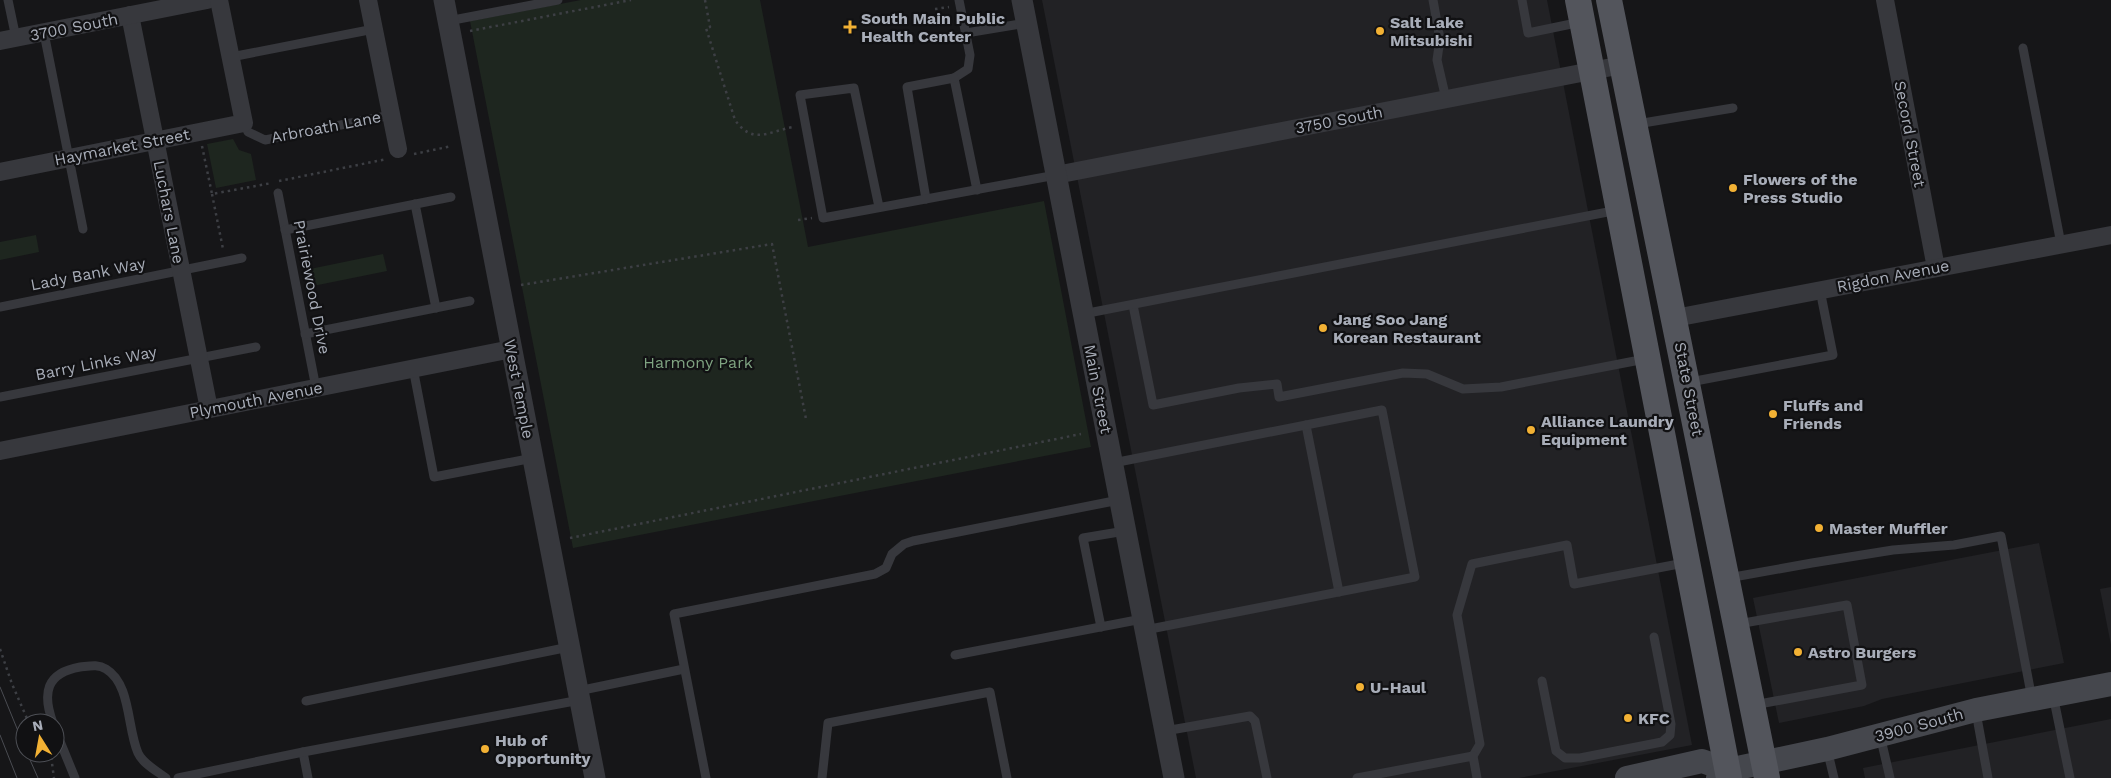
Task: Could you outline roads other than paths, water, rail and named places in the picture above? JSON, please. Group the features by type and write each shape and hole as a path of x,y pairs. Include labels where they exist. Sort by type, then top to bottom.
{"main road":[{"name":"State Street","path":"1610,0 1735,625 1766,770"},
{"path":"1580,11 1687,563 1725,775"},
{"name":"3900 South","path":"1725,775 1766,770 1880,735 1976,710 2111,684"},
{"path":"1627,778 1702,761 1725,775"}],"street":[{"name":"3700 South","path":"8,40 130,15 170,4 207,0"},
{"path":"219,0 244,123"},
{"path":"368,0 391,115 402,153"},
{"name":"West Temple","path":"444,0 595,778"},
{"name":"Main Street","path":"1022,0 1174,778"},
{"name":"Secord Street","path":"1885,0 1936,268"},
{"name":"Luchars Lane","path":"130,15 209,409"},
{"name":"3750 South","path":"1056,175 1622,65"},
{"name":"Haymarket Street","path":"0,172 244,123"},
{"name":"Rigdon Avenue","path":"1675,318 2111,235"},
{"name":"Plymouth Avenue","path":"0,451 511,349"}],"lane":[{"path":"8,0 8,40"},
{"path":"448,21 558,0"},
{"path":"926,199 907,87 954,78 968,69 970,55 959,0"},
{"path":"1433,0 1440,39 1437,60 1446,99"},
{"path":"1522,0 1528,33 1580,11"},
{"path":"966,33 1026,23"},
{"path":"231,57 374,29"},
{"path":"44,33 83,229"},
{"path":"2023,48 2061,244"},
{"path":"954,78 977,190"},
{"path":"879,207 854,88 800,95 823,218 1056,175"},
{"path":"1634,124 1732,108"},
{"name":"Arbroath Lane","path":"244,123 248,132 265,140 391,115"},
{"name":"Prairiewood Drive","path":"278,193 316,388"},
{"path":"285,230 451,197"},
{"path":"415,204 436,308"},
{"path":"1083,314 1618,210"},
{"name":"Lady Bank Way","path":"0,307 242,258"},
{"path":"1687,383 1833,355 1820,290"},
{"path":"305,334 470,301"},
{"path":"1133,305 1153,405 1239,388 1276,384 1279,397 1403,373 1427,374 1463,389 1501,387 1646,359"},
{"name":"Barry Links Way","path":"0,397 256,347"},
{"path":"413,368 434,477 533,458"},
{"path":"955,655 1101,626 1144,624 1340,592 1415,577 1382,410 1112,463"},
{"path":"1306,425 1340,592"},
{"path":"706,778 674,614 875,574 886,568 892,554 904,544 913,540 1119,500"},
{"path":"1101,626 1083,538 1126,531"},
{"path":"1726,578 1892,550 1954,545 2001,536 2042,697 2070,778"},
{"path":"1477,778 1473,756 1480,744 1457,615 1472,564 1566,545 1574,584 1687,563"},
{"path":"1735,625 1847,605 1862,685 1752,706"},
{"path":"1542,681 1556,751 1565,758 1580,758 1662,742 1670,735 1670,724 1654,637"},
{"path":"306,700 569,647"},
{"path":"50,713 47,700 48,688 55,676 69,669 95,665 106,669 118,680 138,754 148,765 166,778"},
{"path":"178,778 579,695 684,669"},
{"path":"822,778 828,723 990,692 1006,778"},
{"path":"1976,710 1988,778"},
{"path":"1165,731 1250,716 1256,721 1267,778"},
{"path":"1880,735 1890,778"},
{"path":"1828,750 1834,778"},
{"path":"303,752 308,778"},
{"path":"65,754 75,778"},
{"path":"1357,778 1473,756"}],"tram line":[{"path":"0,687 15,724"},
{"path":"0,735 17,778"},
{"path":"31,763 38,778"}],"place":[{"name":"South Main Public Health Center","path":"850,27"},
{"name":"Salt Lake Mitsubishi","path":"1380,31"},
{"name":"Flowers of the Press Studio","path":"1733,188"},
{"name":"Jang Soo Jang Korean Restaurant","path":"1323,328"},
{"name":"Fluffs and Friends","path":"1773,414"},
{"name":"Alliance Laundry Equipment","path":"1531,430"},
{"name":"Master Muffler","path":"1819,528"},
{"name":"Astro Burgers","path":"1798,652"},
{"name":"U-Haul","path":"1360,687"},
{"name":"KFC","path":"1628,718"},
{"name":"Hub of Opportunity","path":"485,749"}],"park label":[{"name":"Harmony Park","path":"698,362"}]}
